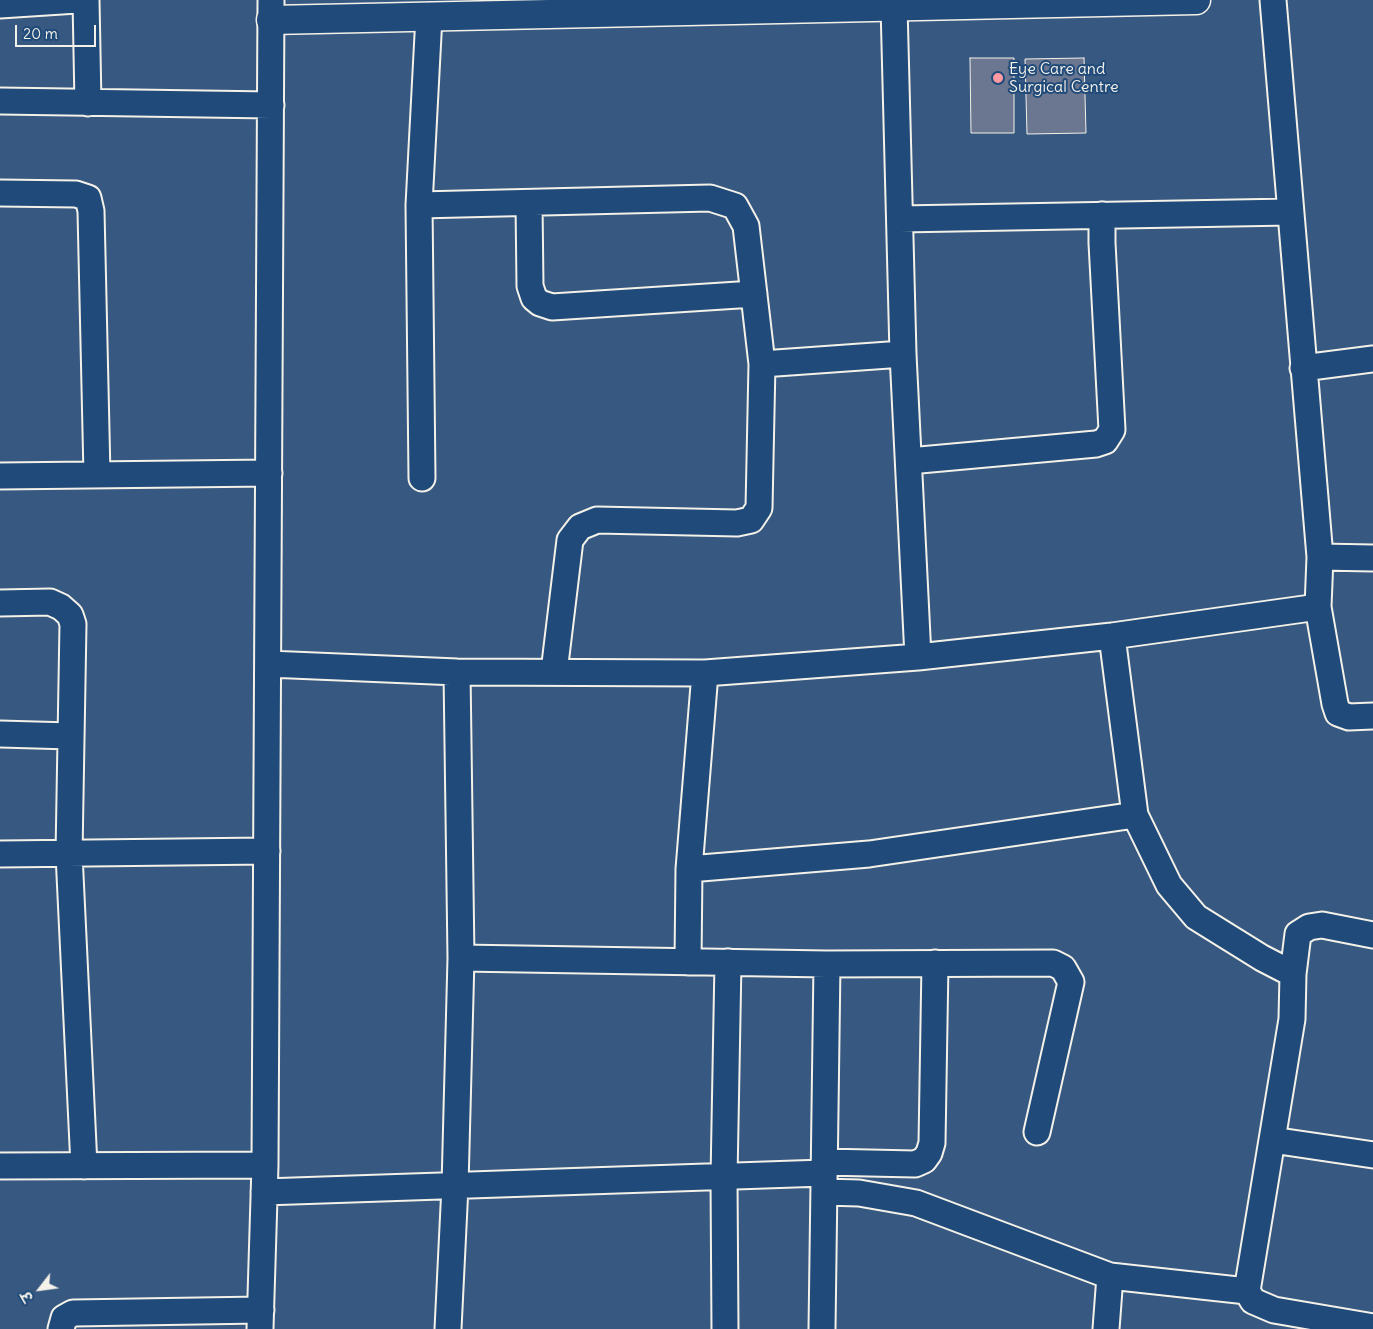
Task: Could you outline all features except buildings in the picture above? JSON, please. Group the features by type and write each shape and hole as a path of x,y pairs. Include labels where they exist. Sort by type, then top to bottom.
{"street":[{"path":"0,4 77,0"},
{"path":"86,0 88,103"},
{"path":"62,1329 64,1318 73,1314 260,1320 265,1165 271,10 430,16 861,4 894,6 1196,0"},
{"path":"1272,0 1320,557 1318,607 1338,713 1349,717 1373,716"},
{"path":"894,6 903,354 918,656"},
{"path":"422,478 419,205 430,16"},
{"path":"0,101 271,105"},
{"path":"0,193 76,194 88,198 91,211 97,475"},
{"path":"419,205 710,198 735,206 746,226 762,364 759,508 752,520 737,523 597,520 580,527 570,540 554,672"},
{"path":"529,202 530,286 534,298 540,303 552,307 754,294"},
{"path":"900,218 1290,212"},
{"path":"909,461 1096,444 1105,441 1112,430 1102,215"},
{"path":"762,364 903,354"},
{"path":"1303,368 1373,359"},
{"path":"0,476 269,474"},
{"path":"1320,557 1373,558"},
{"path":"0,603 50,602 61,607 70,615 73,624 69,854 84,1166"},
{"path":"268,664 457,672 705,673 918,656 1112,636 1318,607"},
{"path":"1112,636 1135,815 1169,885 1196,917 1262,958 1292,974"},
{"path":"448,1329 456,1186 461,958 457,672"},
{"path":"688,962 689,869 705,673"},
{"path":"0,734 71,736"},
{"path":"689,869 869,854 1135,815"},
{"path":"0,854 267,851"},
{"path":"1373,935 1322,925 1309,927 1298,934 1292,974 1292,1019 1248,1291 1253,1301 1306,1322 1373,1328"},
{"path":"461,958 827,964 1053,963 1063,968 1071,982 1037,1132"},
{"path":"725,1329 724,1178 728,962"},
{"path":"264,1192 824,1176 915,1164 924,1160 929,1153 932,1143 935,963"},
{"path":"822,1329 827,964"},
{"path":"1272,1140 1373,1155"},
{"path":"0,1166 265,1165"},
{"path":"824,1176 858,1193 916,1203 1110,1276 1248,1291"},
{"path":"1106,1329 1110,1276"}],"place":[{"name":"Eye Care and Surgical Centre","path":"998,78"}]}
